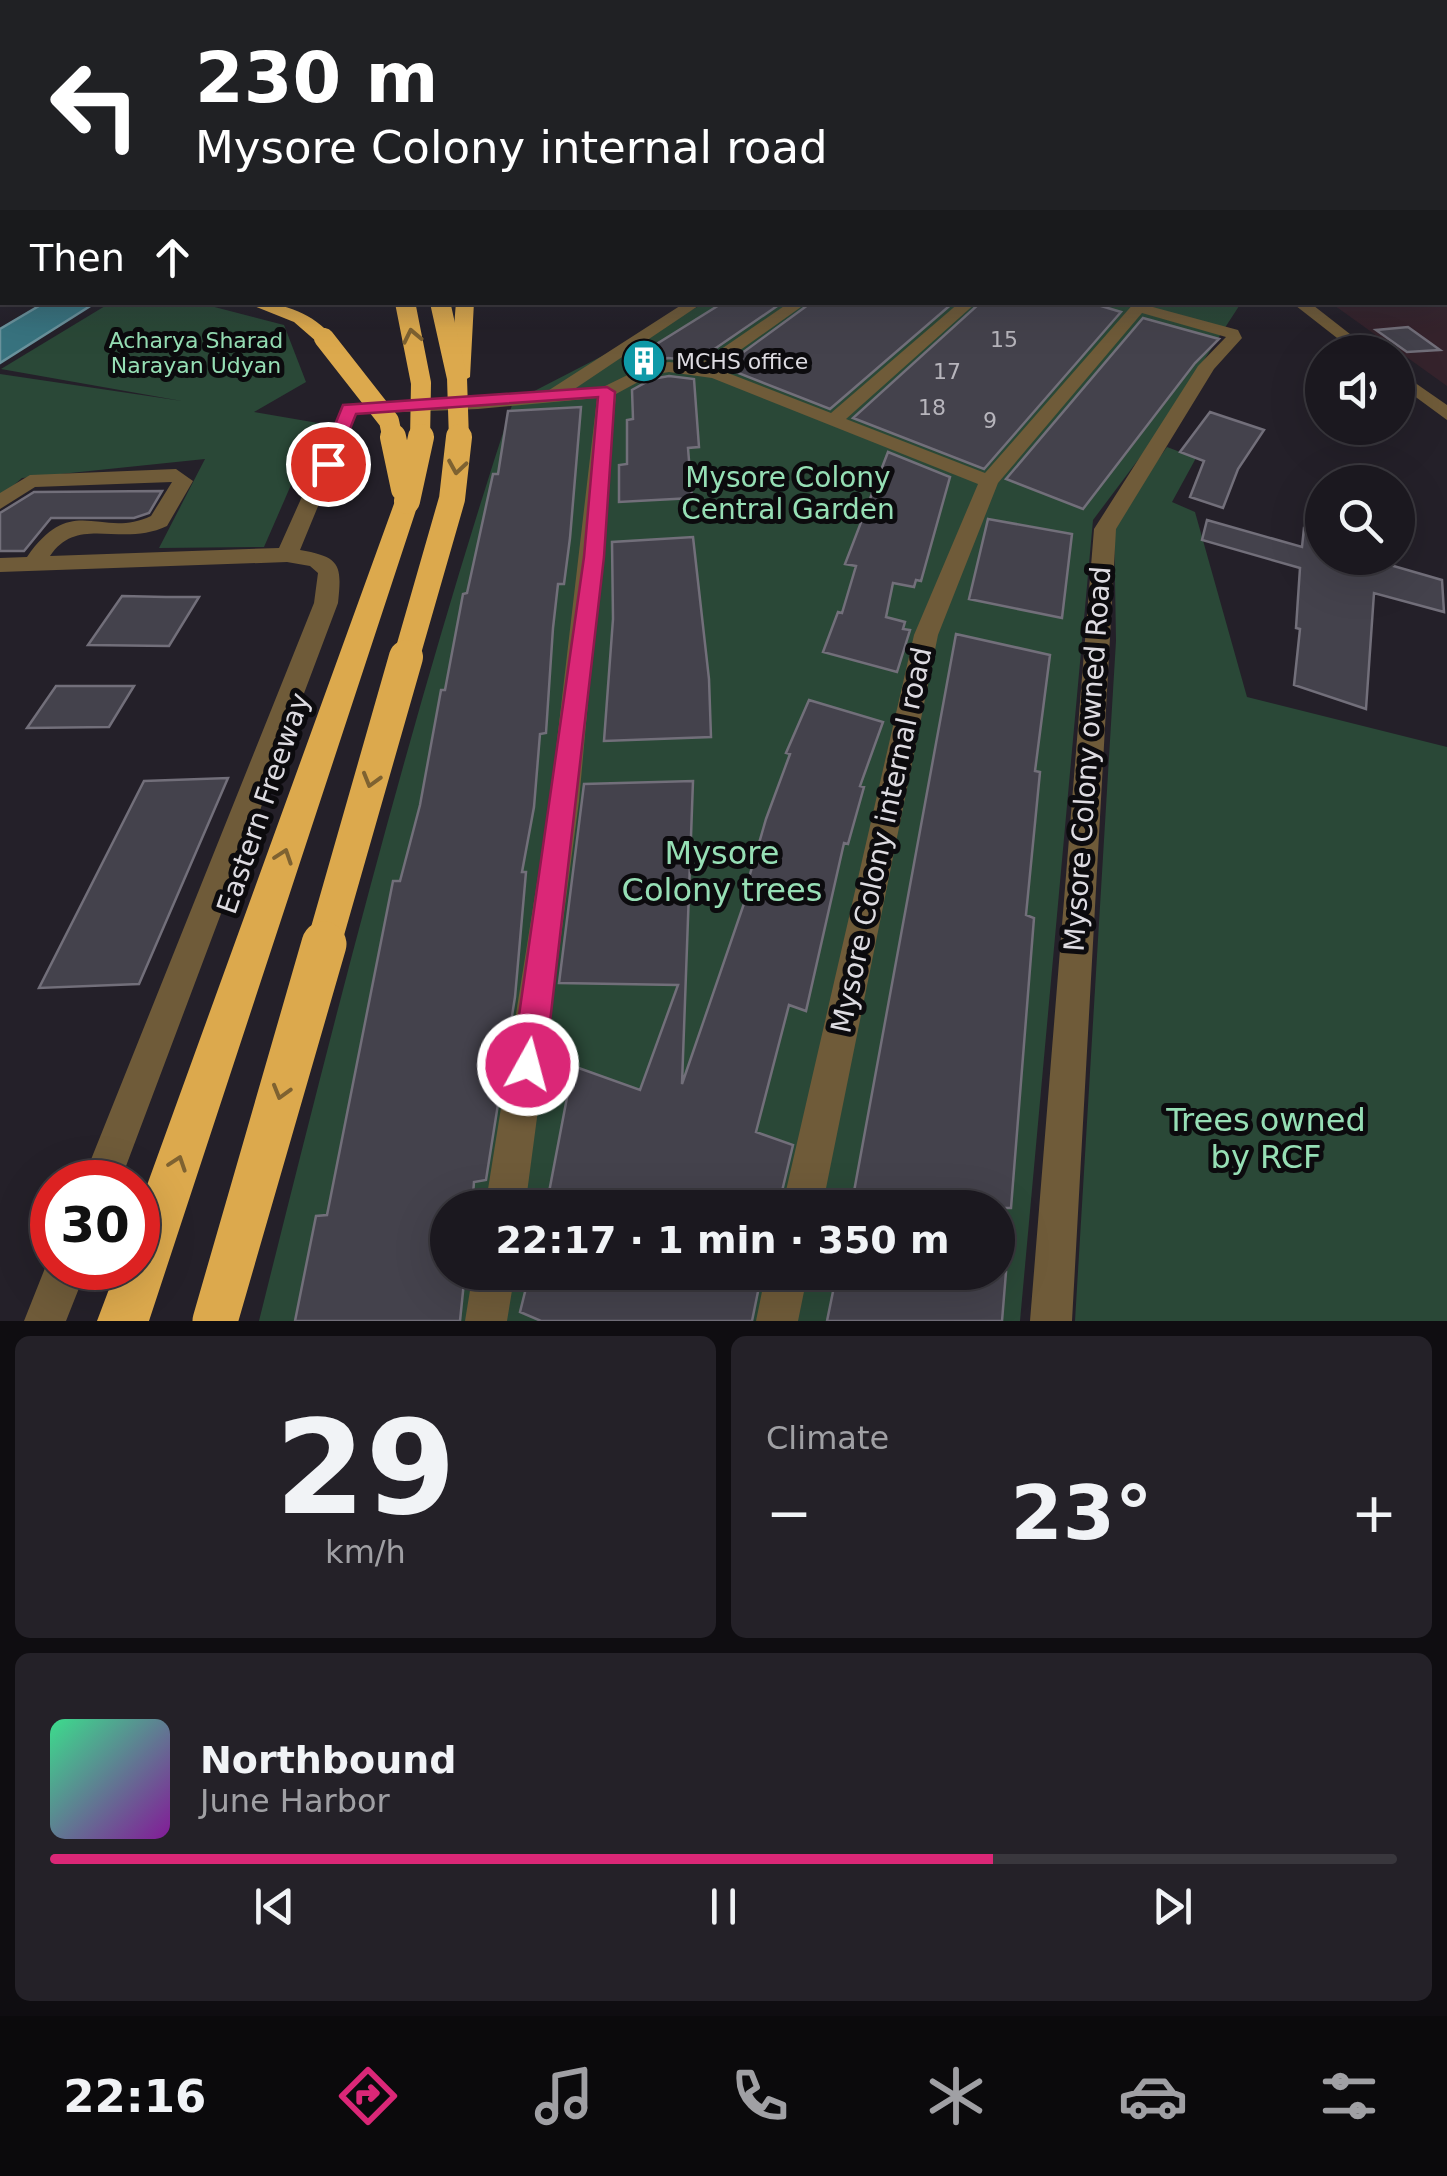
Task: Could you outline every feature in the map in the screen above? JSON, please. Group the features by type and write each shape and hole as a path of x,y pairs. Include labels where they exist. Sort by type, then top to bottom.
{"highway":[{"path":"263,305 301,318 324,338 389,421 407,501"},
{"name":"Eastern Freeway","path":"123,1321 407,501 421,436 421,383 405,305"},
{"path":"441,305 460,378"},
{"path":"215,1321 452,499 463,432 460,378 465,305"}],"street":[{"path":"550,396 692,305"},
{"path":"703,369 796,305"},
{"path":"833,422 967,305"},
{"name":"Mysore Colony internal road","path":"806,1190 926,635 988,481 1142,305"},
{"name":"Mysore Colony owned Road","path":"1051,1321 1070,997 1105,528 1118,501 1207,366 1234,338 1232,333 1142,305"},
{"path":"1302,305 1342,335"},
{"path":"287,555 349,409 607,392 647,370 677,366 703,369 988,481"},
{"path":"1415,389 1447,414"},
{"path":"508,1190 528,1065 594,557 607,392"},
{"path":"0,503 30,481 156,474 176,474 183,480 163,518 154,524 140,528 66,528 51,537 36,558 0,565"},
{"path":"0,554 36,558 218,559 287,555 316,560 330,570 326,604 109,1160"},
{"path":"45,1321 57,1290"},
{"path":"486,1321 491,1290"},
{"path":"777,1321 784,1290"}],"shaded area":[{"path":"1334,305 1447,305 1447,386 1415,363 1415,335 1376,335"}],"green space":[{"name":"Acharya Sharad Narayan Udyan","path":"107,305 207,305 284,325 306,382 254,412 318,423 264,547 159,548 205,459 22,478 0,497 0,374 182,401 1,369"},
{"name":"Mysore Colony trees","path":"701,305 1240,305 1147,448 1093,520 1020,1321 259,1321 347,974 442,630 513,402"},
{"name":"Trees owned by RCF","path":"1167,447 1196,458 1172,502 1195,512 1247,697 1447,747 1447,1321 1075,1321 1116,641 1114,521"}],"water":[{"path":"41,305 92,305 0,363 0,329"}],"building":[{"path":"719,305 779,305 697,361 668,358 631,369 630,356 642,353"},
{"path":"808,305 951,305 830,409 723,367"},
{"path":"978,305 1098,305 1121,312 984,469 853,418"},
{"path":"1143,318 1219,339 1195,363 1083,509 1006,479"},
{"path":"1408,327 1440,350 1415,352 1415,335 1383,335 1376,330"},
{"path":"652,379 694,379 699,447 688,448 692,498 619,502 619,465 627,464 627,420 633,419 632,390"},
{"path":"581,407 570,538 564,584 558,584 553,628 546,733 540,734 534,807 522,872 526,872 515,997 486,1180 474,1182 473,1190 430,1190 430,1290 463,1290 460,1321 295,1321 316,1216 327,1215 393,881 400,881 420,805 441,690 445,690 463,594 467,593 493,474 498,474 508,411"},
{"path":"1210,412 1264,430 1238,469 1223,508 1190,497 1204,461 1180,452"},
{"path":"888,452 950,477 921,581 916,580 914,587 893,583 886,617 905,622 903,629 910,630 897,672 823,652 838,612 842,613 856,566 845,564"},
{"path":"162,491 149,513 134,518 51,518 24,551 0,551 0,513 34,492"},
{"path":"988,519 1072,534 1062,618 969,599"},
{"path":"1207,520 1302,547 1305,528 1305,575 1415,572 1442,580 1444,612 1374,593 1366,709 1294,685 1300,629 1296,628 1300,568 1202,540"},
{"path":"693,537 709,679 711,737 604,741 613,619 612,542"},
{"path":"122,596 199,597 169,646 88,645"},
{"path":"956,634 1050,655 1035,771 1040,772 1026,915 1034,918 1012,1190 854,1190"},
{"path":"56,686 134,686 109,727 27,728"},
{"path":"809,700 883,722 860,786 864,787 848,844 844,843 806,1011 789,1005 756,1132 793,1145 782,1190 549,1190 573,1066 640,1090 678,985 559,983 584,784 693,781 682,1084 749,889 746,888 766,819 790,754 786,753"},
{"path":"228,778 139,984 39,988 144,781"},
{"path":"526,1290 758,1290 752,1321 541,1321 520,1312"},
{"path":"833,1290 1005,1290 1002,1321 827,1321"}],"place":[{"name":"MCHS office","path":"644,361"}],"route":[{"path":"328,464 349,409 478,404 607,392 594,557 528,1065"}],"park label":[{"name":"Mysore Colony Central Garden","path":"788,493"}]}
